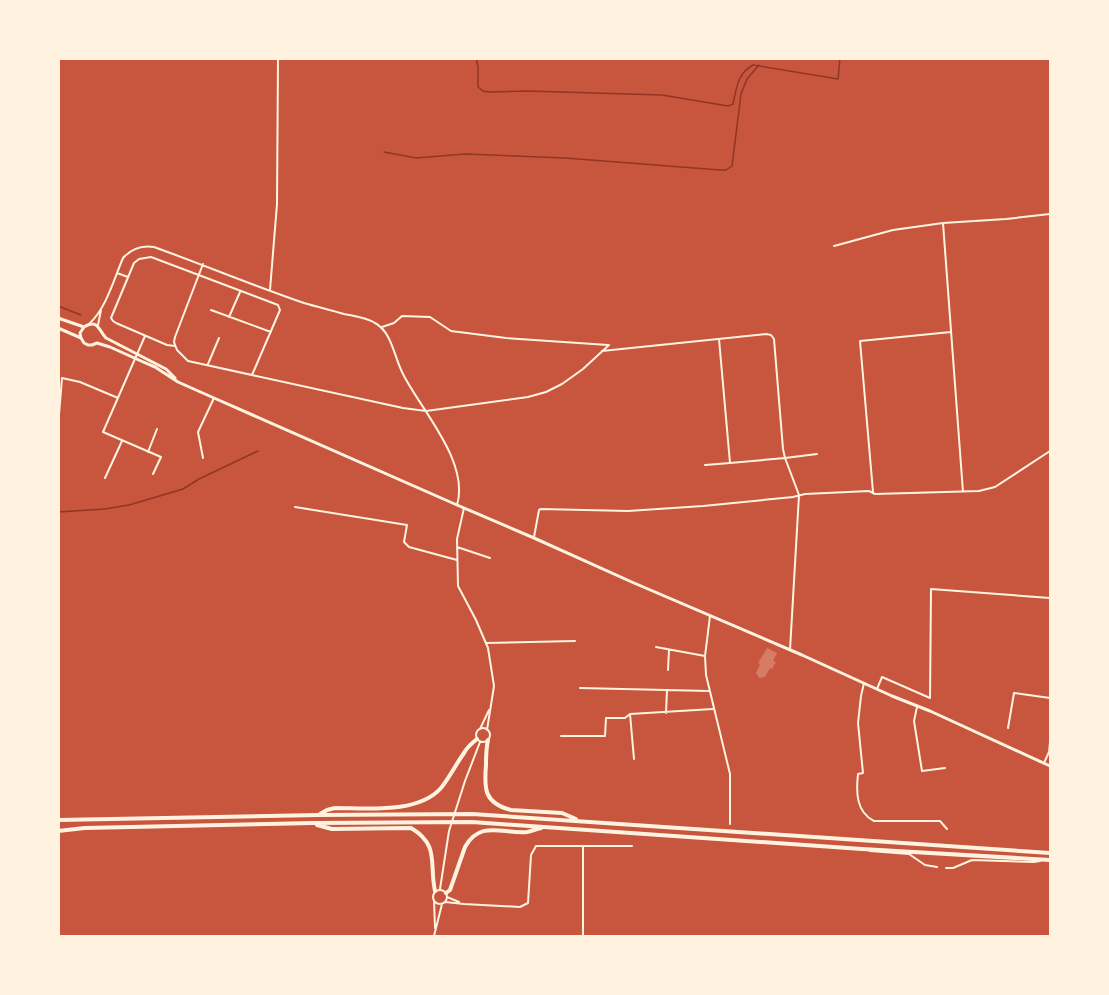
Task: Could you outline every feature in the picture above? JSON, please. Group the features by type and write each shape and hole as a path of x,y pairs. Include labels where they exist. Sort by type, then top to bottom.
{"main road":[{"path":"488,740 484,781 492,801 511,810 562,813 580,821"},
{"path":"318,815 335,808 399,807 433,796 441,788 465,750 478,741"},
{"path":"58,820 459,814 1050,853"},
{"path":"58,831 86,828 457,822 1049,860"},
{"path":"313,823 332,829 411,828 425,838 432,850 433,880 438,890"},
{"path":"446,895 450,890 468,841 476,834 492,830 525,832 544,826"}],"street":[{"path":"270,290 277,204 278,58"},
{"path":"834,246 893,230 943,223 1050,214"},
{"path":"943,223 963,492"},
{"path":"457,506 460,488 447,446 404,376 382,327 364,318 305,303 154,247 142,247 128,252 123,258 103,305 80,333 84,343 110,347 155,367 178,382 457,506 930,711 1050,766"},
{"path":"175,346 145,336 116,323 111,318 134,263 144,257 151,257 278,305 280,310 252,375"},
{"path":"203,264 175,337 175,346 188,361 403,408 426,411 528,398 562,384 609,345 506,338 451,331 430,317 402,316 394,323 382,327"},
{"path":"117,273 128,277"},
{"path":"229,317 240,291"},
{"path":"103,305 98,326 106,339 166,369 178,382"},
{"path":"211,310 271,332"},
{"path":"58,318 84,327"},
{"path":"89,324 98,326"},
{"path":"58,328 81,338"},
{"path":"873,492 860,341 951,332"},
{"path":"97,344 102,334"},
{"path":"602,351 766,334 771,335 774,339 785,458 799,495 790,650"},
{"path":"145,336 103,432 161,457 153,474"},
{"path":"208,364 219,338"},
{"path":"719,339 730,462"},
{"path":"58,427 60,378 81,382 118,398"},
{"path":"203,458 198,432 214,398"},
{"path":"148,452 157,429"},
{"path":"105,478 122,441"},
{"path":"534,538 541,509 628,511 799,495 869,491 875,494 979,491 995,487 1050,451"},
{"path":"705,465 817,454"},
{"path":"295,507 407,525 404,542 409,547 457,560"},
{"path":"464,508 458,533 458,586 488,648 494,686 488,730 490,736 484,742 478,741"},
{"path":"457,547 490,558"},
{"path":"877,689 882,677 930,698 931,589 1050,598"},
{"path":"710,616 705,656 706,675 730,774 730,824"},
{"path":"486,643 575,641"},
{"path":"656,647 705,656"},
{"path":"668,670 669,650"},
{"path":"864,684 858,723 863,772 858,774 856,790 863,813 874,821 940,821 947,829"},
{"path":"580,688 710,691"},
{"path":"666,713 667,690"},
{"path":"1008,728 1014,693 1050,698"},
{"path":"917,706 914,721 922,771 945,768"},
{"path":"436,930 433,896 438,890 449,831 478,741 476,732 480,729 491,708"},
{"path":"561,736 605,736 606,718 625,717 630,714 713,709"},
{"path":"630,714 634,759"},
{"path":"480,729 488,730"},
{"path":"1044,763 1050,742"},
{"path":"434,900 438,903 520,907 528,903 531,855 536,846 632,846"},
{"path":"583,846 583,936"},
{"path":"862,849 875,853 909,854 926,865 936,867"},
{"path":"946,868 953,868 972,860 1034,862 1049,860"},
{"path":"438,890 464,904"},
{"path":"434,936 446,895"}],"building":[{"path":"767,648 777,653 773,661 776,662 765,677 759,678 756,673 760,664 758,663"}],"waterway":[{"path":"476,58 478,87 483,91 662,95 728,106 733,104 744,72 753,65 838,79 840,58"},
{"path":"384,152 416,158 465,154 565,158 726,170 732,166 741,94 747,79 759,65"},
{"path":"58,306 81,315"},
{"path":"58,512 129,505 183,489 258,451"}]}
